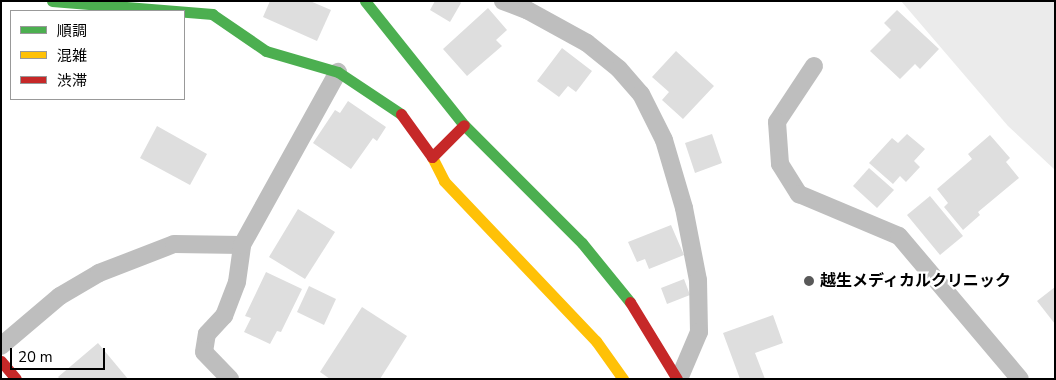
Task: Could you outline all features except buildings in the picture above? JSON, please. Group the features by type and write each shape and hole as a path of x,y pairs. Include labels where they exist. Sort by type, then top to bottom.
{"street":[{"path":"52,1 167,10"},
{"path":"369,2 464,125 582,243 628,300 678,379"},
{"path":"185,12 212,14 266,51 338,72 404,116 432,157 444,181 596,341 623,379"},
{"path":"432,157 464,125"},
{"path":"1,361 16,379"}],"lane":[{"path":"503,1 527,10 587,43 619,69 641,94 664,140 684,208 698,280 699,332 678,379"},
{"path":"814,66 777,122 780,164 799,194 899,236 1020,379"},
{"path":"230,379 204,352 207,334 224,316 237,282 242,245 338,72"},
{"path":"1,346 60,296 99,273 174,244 242,245"}],"shaded area":[{"path":"901,1 1055,1 1055,170 1008,126"}],"traffic: fast":[{"path":"52,1 163,10"},
{"path":"365,1 464,125 582,243 630,302"},
{"path":"185,12 212,14 266,51 338,72 401,114"}],"traffic: slow":[{"path":"432,157 444,181 596,341 623,379"}],"traffic: jam":[{"path":"401,114 432,157 464,125"},
{"path":"630,302 677,379"},
{"path":"1,361 16,379"}],"place":[{"name":"越生メディカルクリニック","path":"809,281"}]}
